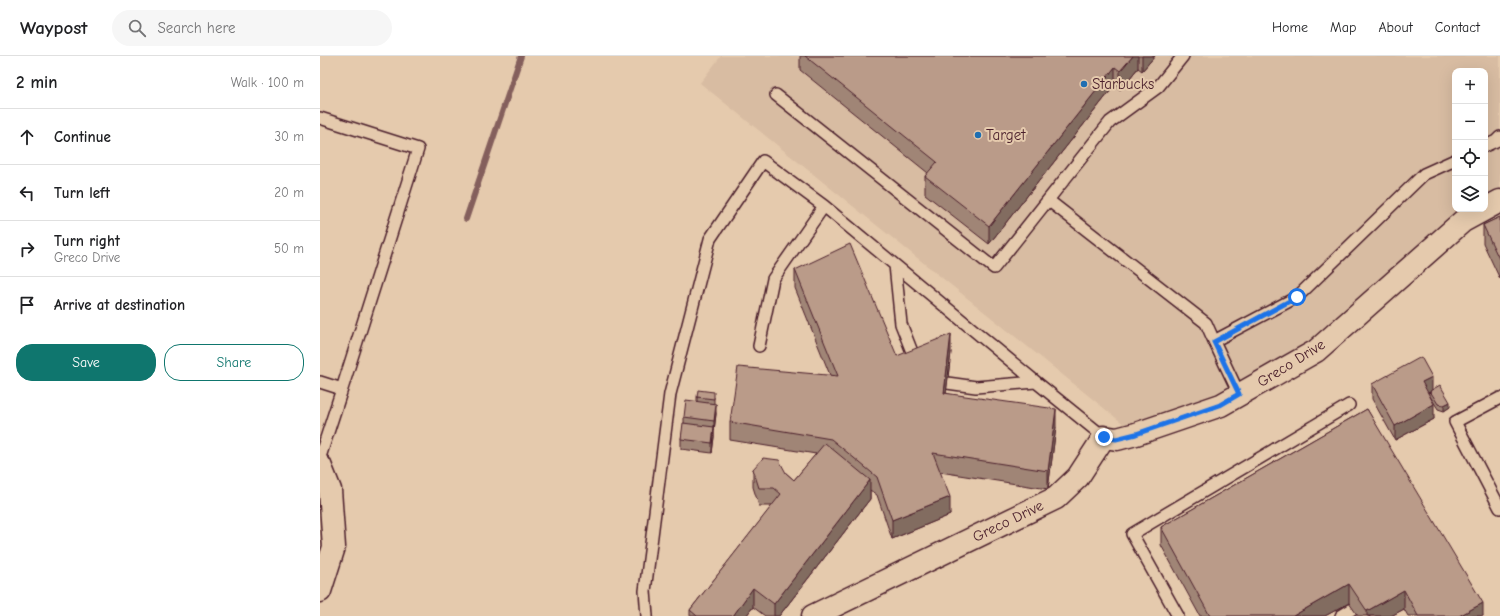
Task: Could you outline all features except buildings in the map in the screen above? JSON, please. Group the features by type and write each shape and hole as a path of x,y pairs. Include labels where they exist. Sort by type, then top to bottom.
{"street":[{"name":"Greco Drive","path":"813,616 1056,498 1078,477 1104,437 1116,439 1136,434 1220,405 1316,351 1464,221 1500,201"},
{"path":"320,465 330,490 334,547 320,591"}],"lane":[{"path":"776,95 994,268 1110,122 1158,87 1183,56"},
{"path":"320,118 418,149 320,457"},
{"path":"1488,145 1496,141 1500,137"},
{"path":"647,616 644,591 670,394 710,239 763,161 824,206 1104,437"},
{"path":"1214,342 1297,297 1424,174 1452,161"},
{"path":"1048,200 1206,323 1239,394"},
{"path":"759,346 773,279 824,206"},
{"path":"894,265 901,324 916,362"},
{"path":"320,382 342,389"},
{"path":"940,382 976,386 1036,382"},
{"path":"1500,398 1455,422 1500,508"},
{"path":"1178,616 1132,534 1349,405"},
{"path":"1341,616 1367,600 1376,616"}],"shaded area":[{"path":"721,56 1500,56 1500,201 1488,211 1488,68 1452,68 1452,212 1487,212 1316,351 1136,434 700,83"}],"waterway":[{"path":"466,219 521,56"}],"place":[{"name":"Starbucks","path":"1084,84"},
{"name":"Target","path":"978,135"}],"route":[{"path":"1104,437 1116,439 1136,434 1220,405 1239,394 1214,342 1297,297"}]}
